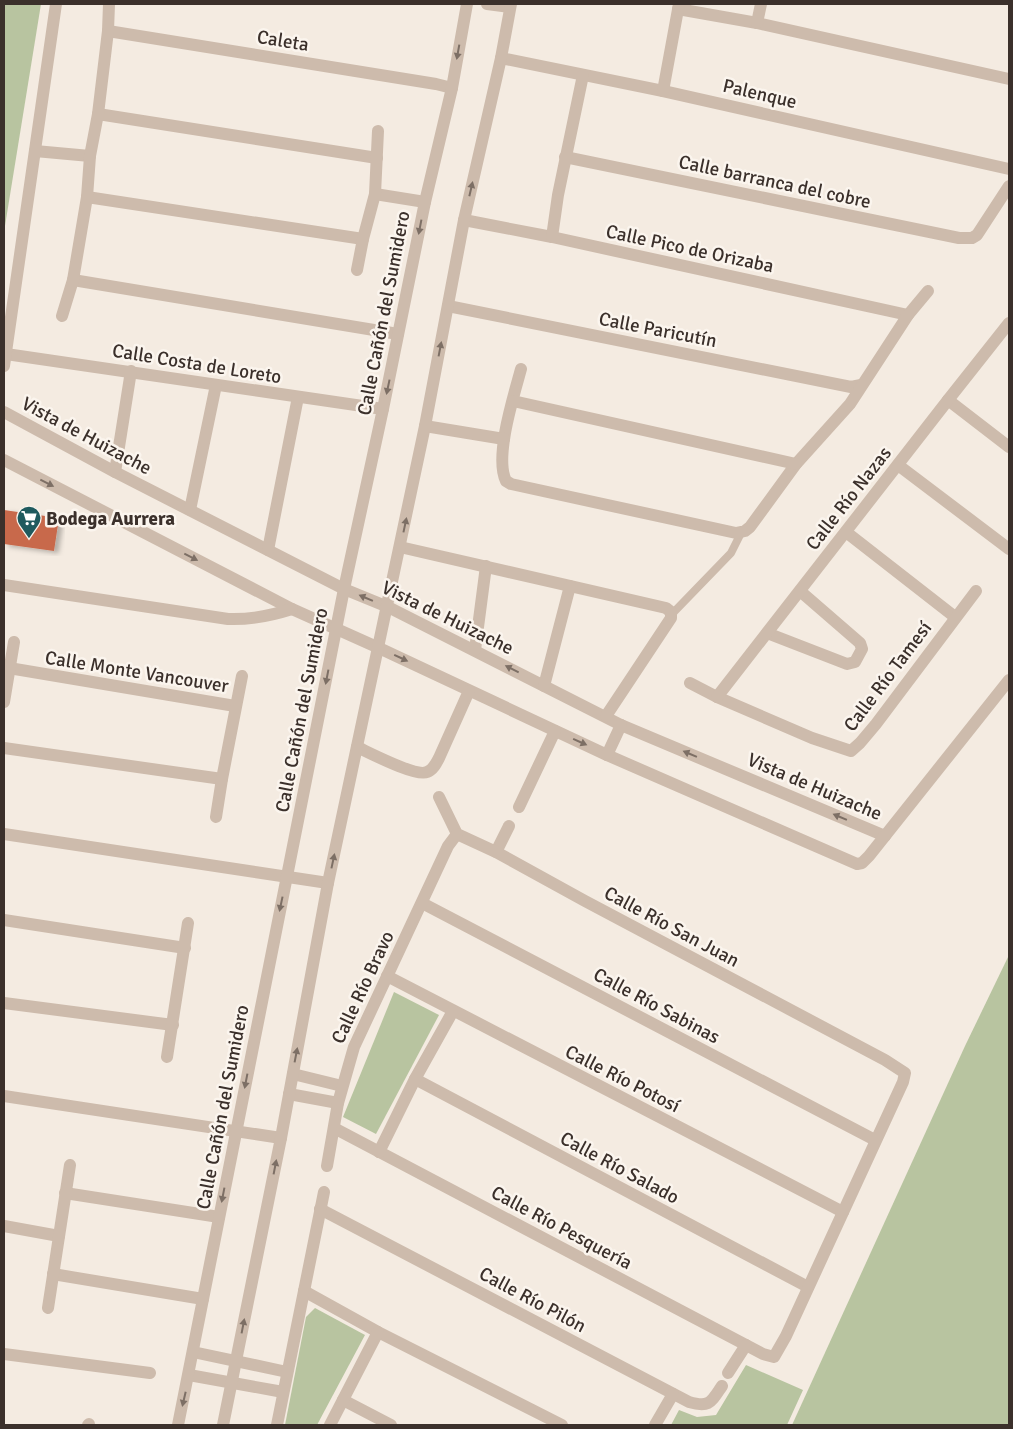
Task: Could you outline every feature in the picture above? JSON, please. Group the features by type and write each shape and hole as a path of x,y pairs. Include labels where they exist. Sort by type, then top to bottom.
{"street":[{"path":"5,360 56,4"},
{"path":"62,316 74,280 87,196 90,156 98,114 108,31 109,4"},
{"name":"Calle Cañón del Sumidero","path":"178,1425 190,1375 236,1130 344,589 425,202 452,88 467,4"},
{"path":"223,1425 281,1138 328,883 388,607 464,220 501,58 511,5 487,4"},
{"path":"757,23 761,4"},
{"path":"664,91 678,7 1009,79"},
{"name":"Caleta","path":"108,31 426,82 452,88"},
{"name":"Palenque","path":"501,58 664,91 1009,169"},
{"path":"552,237 565,157 582,75"},
{"path":"98,114 377,158"},
{"path":"357,270 362,239 375,194 378,131"},
{"path":"35,151 90,156"},
{"name":"Calle barranca del cobre","path":"565,157 959,238 972,238 977,234 1009,186"},
{"path":"375,194 425,202"},
{"path":"87,196 362,239"},
{"name":"Calle Pico de Orizaba","path":"464,220 552,237 908,315"},
{"path":"74,280 398,334"},
{"path":"521,369 504,439 503,469 506,481 511,484 736,533 743,532 796,464 850,404 908,315 928,291"},
{"name":"Calle Paricutín","path":"448,306 851,387 861,385"},
{"name":"Calle Río Nazas","path":"717,697 1009,323"},
{"path":"998,336 1009,344"},
{"name":"Calle Costa de Loreto","path":"5,360 132,371 383,409"},
{"path":"115,472 132,371"},
{"path":"190,510 216,384"},
{"path":"268,550 298,397"},
{"path":"948,400 1009,447"},
{"path":"513,401 796,464"},
{"name":"Vista de Huizache","path":"4,412 115,472 344,589 388,607 621,725 885,836"},
{"path":"425,426 504,439"},
{"path":"4,460 292,609 607,755 857,864 866,860 1009,680"},
{"path":"898,465 1009,549"},
{"name":"Calle Río Tamesí","path":"717,697 819,740 851,751 866,736 955,618 846,532"},
{"path":"400,547 666,608 670,613 670,618 606,716"},
{"path":"475,650 486,566"},
{"path":"4,585 228,619 266,617 292,609"},
{"path":"544,686 570,586"},
{"path":"766,633 847,664 855,662 862,649 860,643 800,591"},
{"path":"955,618 976,591"},
{"path":"4,702 14,642"},
{"name":"Calle Monte Vancouver","path":"10,668 235,706 216,817"},
{"path":"235,706 242,676"},
{"path":"690,683 717,697"},
{"path":"357,748 412,772 426,773 433,768 439,758 469,690"},
{"path":"607,755 621,725"},
{"path":"519,807 555,731"},
{"path":"4,748 222,779"},
{"path":"439,798 457,834"},
{"path":"496,852 509,826"},
{"path":"4,834 328,883"},
{"name":"Calle Río San Juan","path":"457,834 496,852 585,902 885,1060 905,1073 900,1090 875,1140"},
{"name":"Calle Río Bravo","path":"327,1166 338,1103 354,1047 448,846 457,834"},
{"name":"Calle Río Sabinas","path":"422,903 875,1140"},
{"path":"4,920 185,948"},
{"path":"167,1057 188,923"},
{"name":"Calle Río Potosí","path":"387,976 842,1212"},
{"path":"4,1003 173,1025"},
{"path":"379,1152 415,1080 453,1011"},
{"path":"293,1074 342,1086"},
{"name":"Calle Río Salado","path":"415,1080 808,1288"},
{"path":"289,1094 338,1103"},
{"path":"4,1096 281,1138"},
{"name":"Calle Río Pesquería","path":"334,1128 763,1354 774,1357 808,1288"},
{"path":"808,1288 875,1140"},
{"path":"48,1308 70,1165"},
{"path":"276,1425 324,1192"},
{"path":"65,1193 219,1217"},
{"name":"Calle Río Pilón","path":"320,1210 689,1402 704,1405 710,1403 722,1386"},
{"path":"4,1226 59,1236"},
{"path":"53,1274 203,1299"},
{"path":"304,1291 378,1332 562,1425"},
{"path":"330,1425 378,1332"},
{"path":"728,1374 746,1345"},
{"path":"194,1352 287,1372"},
{"path":"4,1354 150,1373"},
{"path":"190,1375 283,1392"},
{"path":"655,1425 674,1394"},
{"path":"343,1400 392,1425"}],"lane":[{"path":"670,613 731,553 743,532"}],"green space":[{"path":"4,4 41,4 4,232"},
{"path":"1009,955 1009,1425 792,1425 965,1046"},
{"path":"394,992 439,1015 376,1134 343,1117"},
{"path":"315,1308 365,1335 317,1425 285,1425 306,1317"},
{"path":"746,1365 803,1390 787,1425 671,1425 679,1410 697,1417 716,1415"}],"building":[{"path":"4,510 59,518 54,551 4,544"}],"place":[{"name":"Bodega Aurrera","path":"29,539"}]}
